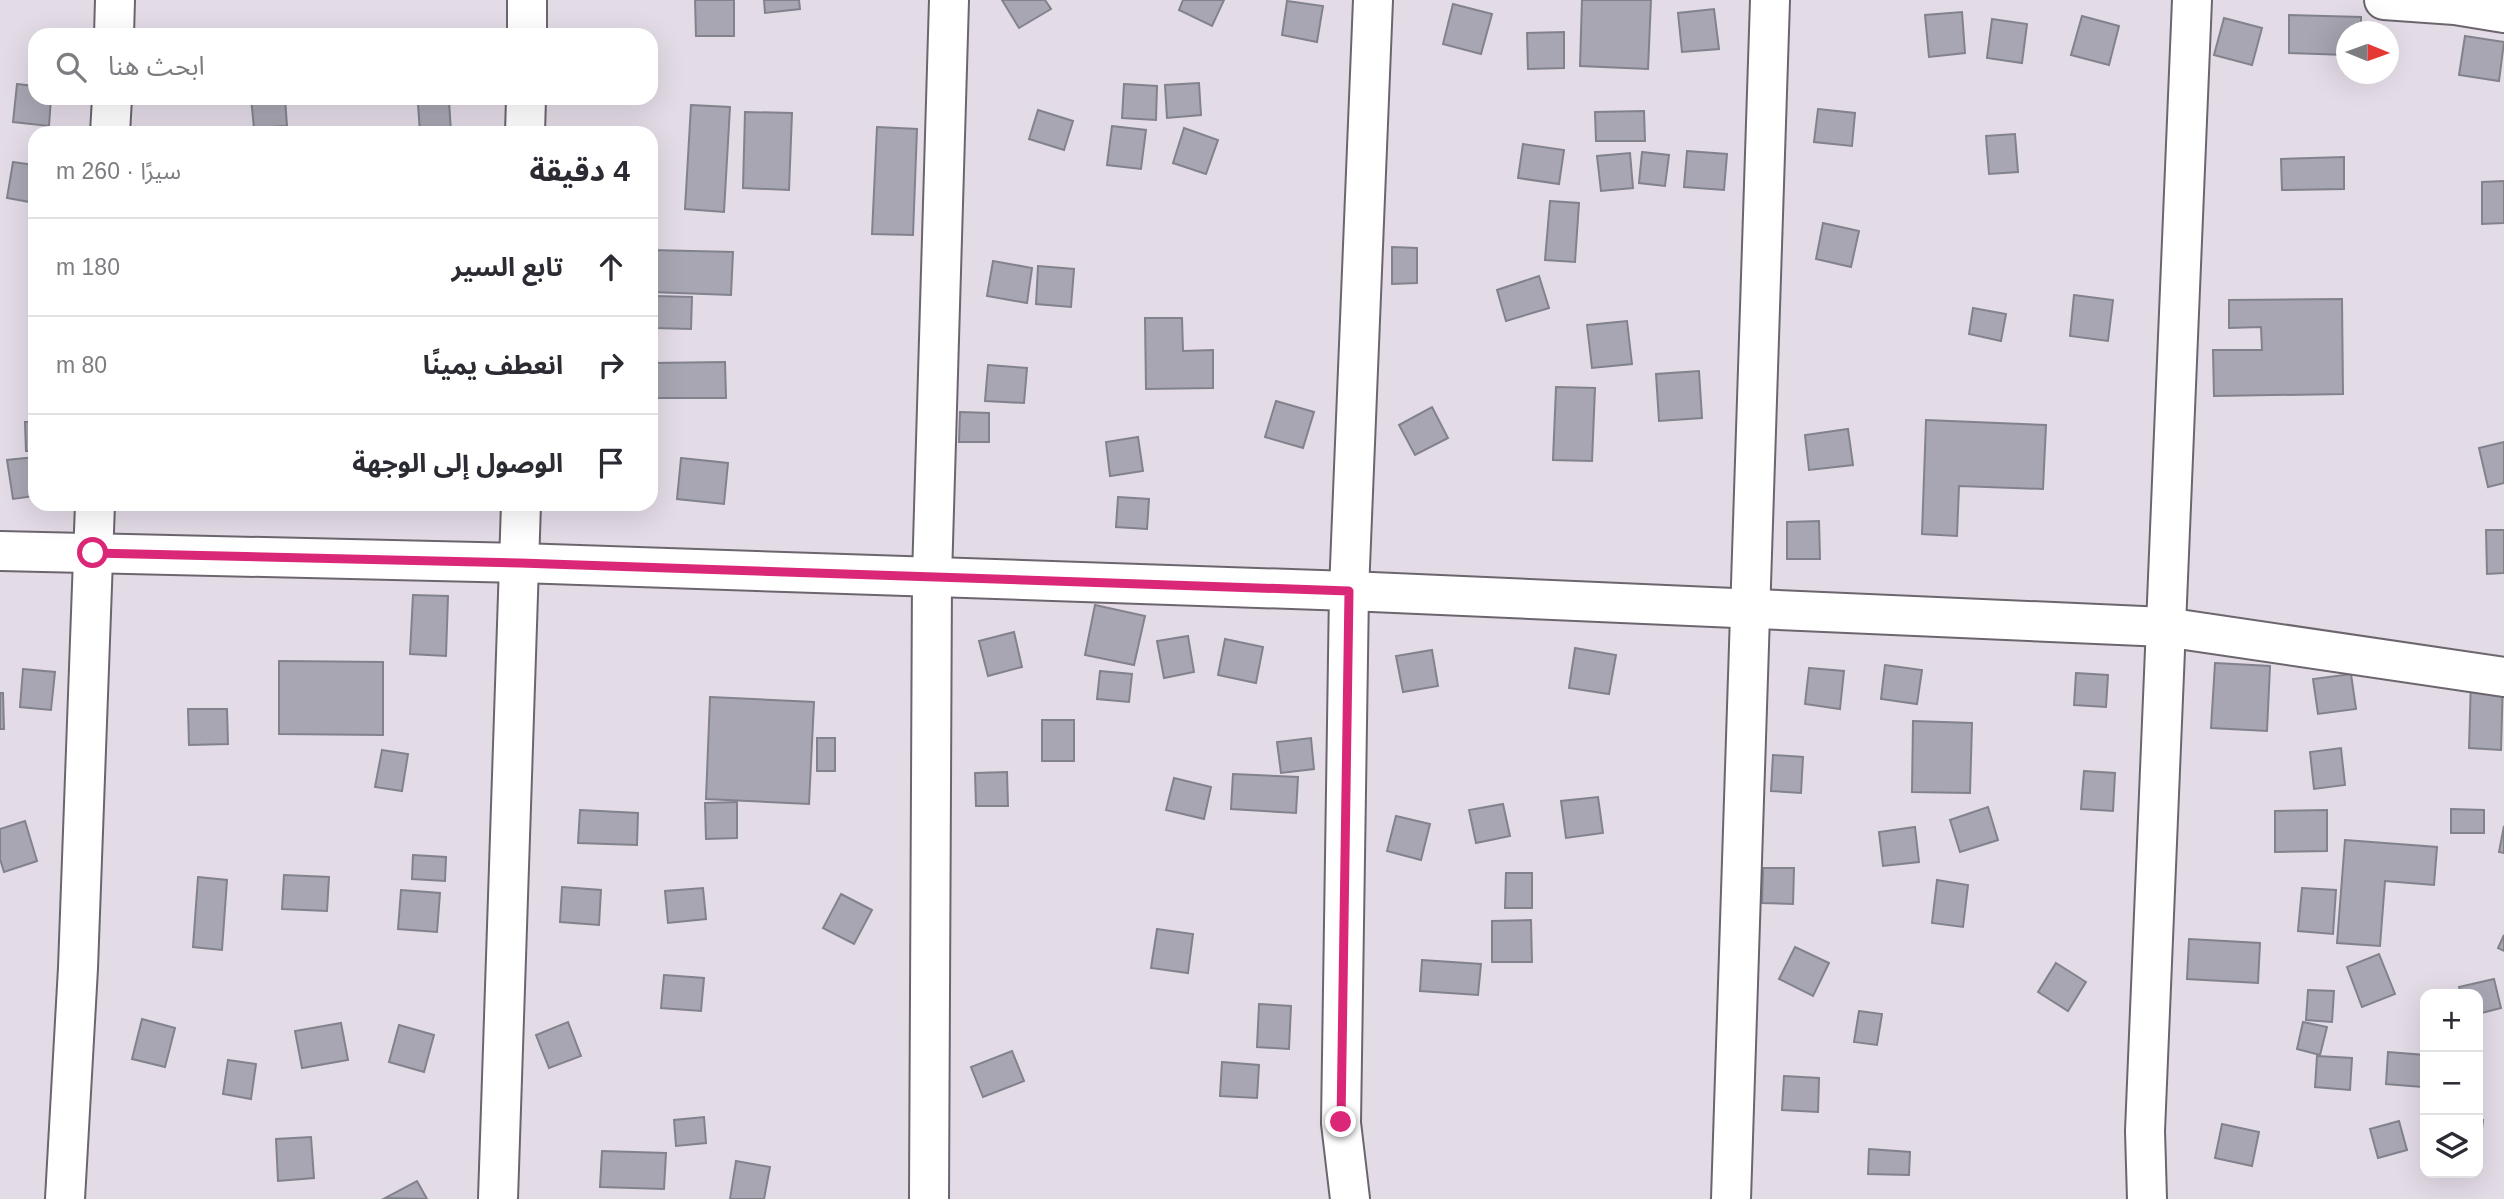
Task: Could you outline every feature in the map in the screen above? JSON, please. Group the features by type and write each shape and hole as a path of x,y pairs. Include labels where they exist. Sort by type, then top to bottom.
{"street":[{"path":"114,28 116,0"},
{"path":"527,0 527,28"},
{"path":"929,1199 932,577 949,0"},
{"path":"1350,1199 1341,1122 1349,591 1373,0"},
{"path":"1731,1199 1770,0"},
{"path":"2147,1199 2145,1131 2192,0"},
{"path":"2384,0 2455,5 2504,13"},
{"path":"110,126 112,105"},
{"path":"525,126 526,105"},
{"path":"65,1199 78,968 95,511"},
{"path":"498,1199 521,511"},
{"path":"0,551 520,563 1349,591 2165,627 2504,677"}],"building":[{"path":"695,0 734,0 734,36 696,36"},
{"path":"764,0 799,0 800,9 765,13"},
{"path":"1002,0 1045,0 1051,9 1019,28"},
{"path":"1183,0 1224,0 1212,26 1179,10"},
{"path":"1582,0 1651,0 1648,69 1580,66"},
{"path":"1287,1 1323,6 1317,42 1282,35"},
{"path":"1453,4 1492,14 1481,54 1443,44"},
{"path":"1714,9 1719,49 1682,52 1678,13"},
{"path":"1962,12 1965,53 1929,57 1925,15"},
{"path":"2289,15 2361,17 2361,21 2336,21 2336,55 2289,53"},
{"path":"2082,16 2119,26 2109,65 2071,55"},
{"path":"2224,18 2262,28 2252,65 2214,55"},
{"path":"1992,19 2027,24 2022,63 1987,58"},
{"path":"1564,32 1564,68 1528,69 1527,33"},
{"path":"2465,36 2504,42 2499,81 2459,75"},
{"path":"1199,83 1201,115 1167,118 1165,85"},
{"path":"17,84 28,85 28,105 50,105 49,126 13,122"},
{"path":"1124,84 1157,86 1156,120 1122,118"},
{"path":"252,105 286,105 287,126 254,126"},
{"path":"418,105 449,105 451,126 420,126"},
{"path":"691,105 730,107 724,212 685,209"},
{"path":"1818,109 1855,113 1852,146 1814,142"},
{"path":"1038,110 1073,121 1064,150 1029,139"},
{"path":"1644,111 1645,141 1596,141 1595,112"},
{"path":"745,112 792,113 789,190 743,188"},
{"path":"1112,126 1146,130 1141,169 1107,165"},
{"path":"877,127 917,129 913,235 872,234"},
{"path":"1184,128 1218,140 1206,174 1173,163"},
{"path":"2015,134 2018,172 1989,174 1986,136"},
{"path":"1523,144 1564,150 1559,184 1518,178"},
{"path":"1687,151 1727,154 1724,190 1684,187"},
{"path":"1642,152 1669,155 1665,186 1639,183"},
{"path":"1630,153 1633,188 1601,191 1597,156"},
{"path":"2344,157 2344,189 2282,190 2281,159"},
{"path":"13,162 28,164 28,202 7,198"},
{"path":"2504,181 2504,223 2482,224 2482,182"},
{"path":"1550,201 1579,203 1575,262 1545,260"},
{"path":"1823,223 1859,231 1851,267 1816,259"},
{"path":"1392,247 1417,248 1417,283 1392,284"},
{"path":"658,250 733,252 731,295 658,292"},
{"path":"993,261 1032,268 1027,303 987,296"},
{"path":"1038,266 1074,269 1071,307 1036,304"},
{"path":"1539,276 1549,308 1506,321 1497,290"},
{"path":"2074,295 2113,300 2108,341 2070,336"},
{"path":"658,296 692,297 691,329 658,328"},
{"path":"2342,299 2343,394 2214,396 2213,350 2262,350 2261,327 2229,328 2229,300"},
{"path":"1973,308 2006,314 2001,341 1969,334"},
{"path":"1145,318 1182,318 1183,351 1213,350 1213,388 1146,389"},
{"path":"1627,321 1632,364 1592,368 1587,325"},
{"path":"725,362 726,398 658,398 658,363"},
{"path":"988,365 1027,368 1024,403 985,401"},
{"path":"1699,371 1702,418 1659,421 1656,374"},
{"path":"1556,387 1595,388 1592,461 1553,460"},
{"path":"1276,401 1314,412 1303,448 1265,437"},
{"path":"1432,407 1448,438 1415,455 1399,425"},
{"path":"960,412 989,413 989,442 959,442"},
{"path":"1926,420 2046,425 2043,489 1959,486 1957,536 1922,534"},
{"path":"25,422 28,422 28,451"},
{"path":"1848,429 1853,465 1809,470 1805,435"},
{"path":"1138,437 1143,471 1110,476 1106,442"},
{"path":"2504,442 2504,483 2488,487 2479,448"},
{"path":"28,458 28,497 13,499 7,460"},
{"path":"681,458 728,463 724,504 677,499"},
{"path":"1118,497 1149,499 1147,529 1116,527"},
{"path":"1819,521 1820,559 1787,559 1787,522"},
{"path":"2486,530 2504,530 2504,573 2487,574"},
{"path":"413,595 448,596 446,656 410,654"},
{"path":"1095,605 1145,616 1134,665 1085,655"},
{"path":"1014,632 1022,667 988,676 979,641"},
{"path":"1188,636 1194,672 1164,678 1157,641"},
{"path":"1225,639 1263,647 1256,683 1218,675"},
{"path":"1575,648 1616,655 1609,694 1569,688"},
{"path":"1432,650 1438,686 1403,692 1396,656"},
{"path":"279,661 383,662 383,735 279,734"},
{"path":"2215,663 2270,666 2267,731 2211,728"},
{"path":"1885,665 1922,670 1917,704 1881,699"},
{"path":"1809,668 1844,671 1840,709 1805,704"},
{"path":"23,669 55,672 51,710 20,707"},
{"path":"1100,671 1132,674 1129,702 1097,699"},
{"path":"2076,673 2108,675 2106,707 2074,705"},
{"path":"2351,674 2356,709 2318,714 2313,679"},
{"path":"2471,679 2503,680 2501,750 2469,748"},
{"path":"0,693 3,693 4,729 0,729"},
{"path":"710,697 814,702 809,804 706,799"},
{"path":"188,709 227,709 228,744 189,745"},
{"path":"1042,720 1074,720 1074,761 1042,761"},
{"path":"1913,721 1972,723 1970,793 1912,792"},
{"path":"817,738 835,738 835,771 817,771"},
{"path":"1311,738 1314,769 1281,773 1277,742"},
{"path":"2341,748 2345,785 2314,789 2310,752"},
{"path":"382,750 408,754 402,791 375,787"},
{"path":"1773,755 1803,757 1801,793 1771,791"},
{"path":"2084,771 2115,773 2113,811 2081,809"},
{"path":"1007,772 1008,806 976,806 975,773"},
{"path":"1233,774 1298,777 1296,813 1231,809"},
{"path":"1174,778 1211,787 1204,819 1166,810"},
{"path":"1598,797 1603,833 1566,838 1561,801"},
{"path":"737,802 737,838 706,839 705,803"},
{"path":"1503,804 1510,836 1476,843 1469,810"},
{"path":"1988,807 1998,840 1960,852 1950,820"},
{"path":"2451,809 2484,810 2484,833 2451,833"},
{"path":"580,810 638,813 637,845 578,843"},
{"path":"2327,810 2327,851 2275,852 2275,811"},
{"path":"1396,816 1430,824 1421,860 1387,851"},
{"path":"25,821 37,861 4,872 0,859 0,829"},
{"path":"2504,826 2504,853 2499,852"},
{"path":"1915,827 1919,862 1883,866 1879,832"},
{"path":"2345,840 2437,847 2434,885 2385,881 2380,946 2337,943"},
{"path":"413,855 446,857 445,881 412,879"},
{"path":"1763,868 1794,868 1793,904 1762,903"},
{"path":"1506,873 1532,873 1532,908 1505,908"},
{"path":"284,875 329,877 327,911 282,909"},
{"path":"198,877 227,880 222,950 193,947"},
{"path":"1937,880 1968,885 1963,927 1932,923"},
{"path":"562,887 601,890 599,925 560,922"},
{"path":"703,888 706,919 668,923 665,891"},
{"path":"2302,888 2336,890 2333,934 2298,931"},
{"path":"401,890 440,893 437,932 398,929"},
{"path":"841,894 872,910 854,944 823,928"},
{"path":"1531,920 1532,962 1492,962 1492,921"},
{"path":"1157,929 1193,934 1188,973 1151,968"},
{"path":"2504,935 2504,951 2498,948"},
{"path":"2189,939 2260,943 2258,983 2187,979"},
{"path":"1795,947 1829,963 1813,996 1779,979"},
{"path":"2379,954 2395,994 2362,1007 2347,967"},
{"path":"1422,960 1481,964 1478,995 1420,991"},
{"path":"2056,963 2086,982 2068,1011 2038,992"},
{"path":"664,975 704,978 701,1011 661,1008"},
{"path":"2494,979 2501,1008 2483,1013 2483,989 2459,987"},
{"path":"2308,990 2334,991 2332,1022 2306,1020"},
{"path":"1259,1004 1291,1006 1289,1049 1257,1047"},
{"path":"1859,1011 1882,1014 1877,1045 1854,1042"},
{"path":"142,1019 175,1028 165,1067 132,1059"},
{"path":"568,1022 581,1056 549,1068 536,1035"},
{"path":"2303,1022 2327,1027 2320,1055 2297,1049"},
{"path":"341,1023 348,1060 302,1068 295,1031"},
{"path":"399,1025 434,1035 424,1072 389,1062"},
{"path":"1012,1051 1024,1081 983,1097 971,1067"},
{"path":"2388,1052 2420,1055 2420,1087 2386,1084"},
{"path":"2317,1056 2352,1058 2350,1090 2315,1087"},
{"path":"228,1060 256,1064 251,1099 223,1094"},
{"path":"1222,1062 1259,1065 1257,1098 1220,1096"},
{"path":"1784,1076 1819,1078 1818,1112 1782,1110"},
{"path":"704,1117 706,1143 676,1146 674,1120"},
{"path":"2399,1121 2407,1150 2378,1158 2370,1129"},
{"path":"2222,1124 2259,1132 2252,1166 2215,1158"},
{"path":"311,1137 314,1178 278,1181 276,1139"},
{"path":"1869,1149 1910,1152 1909,1175 1868,1174"},
{"path":"602,1151 666,1153 664,1189 600,1187"},
{"path":"736,1161 770,1167 764,1199 730,1199"},
{"path":"417,1181 427,1199 385,1198"}],"route":[{"path":"93,553 520,563 1349,591 1341,1122"}]}
